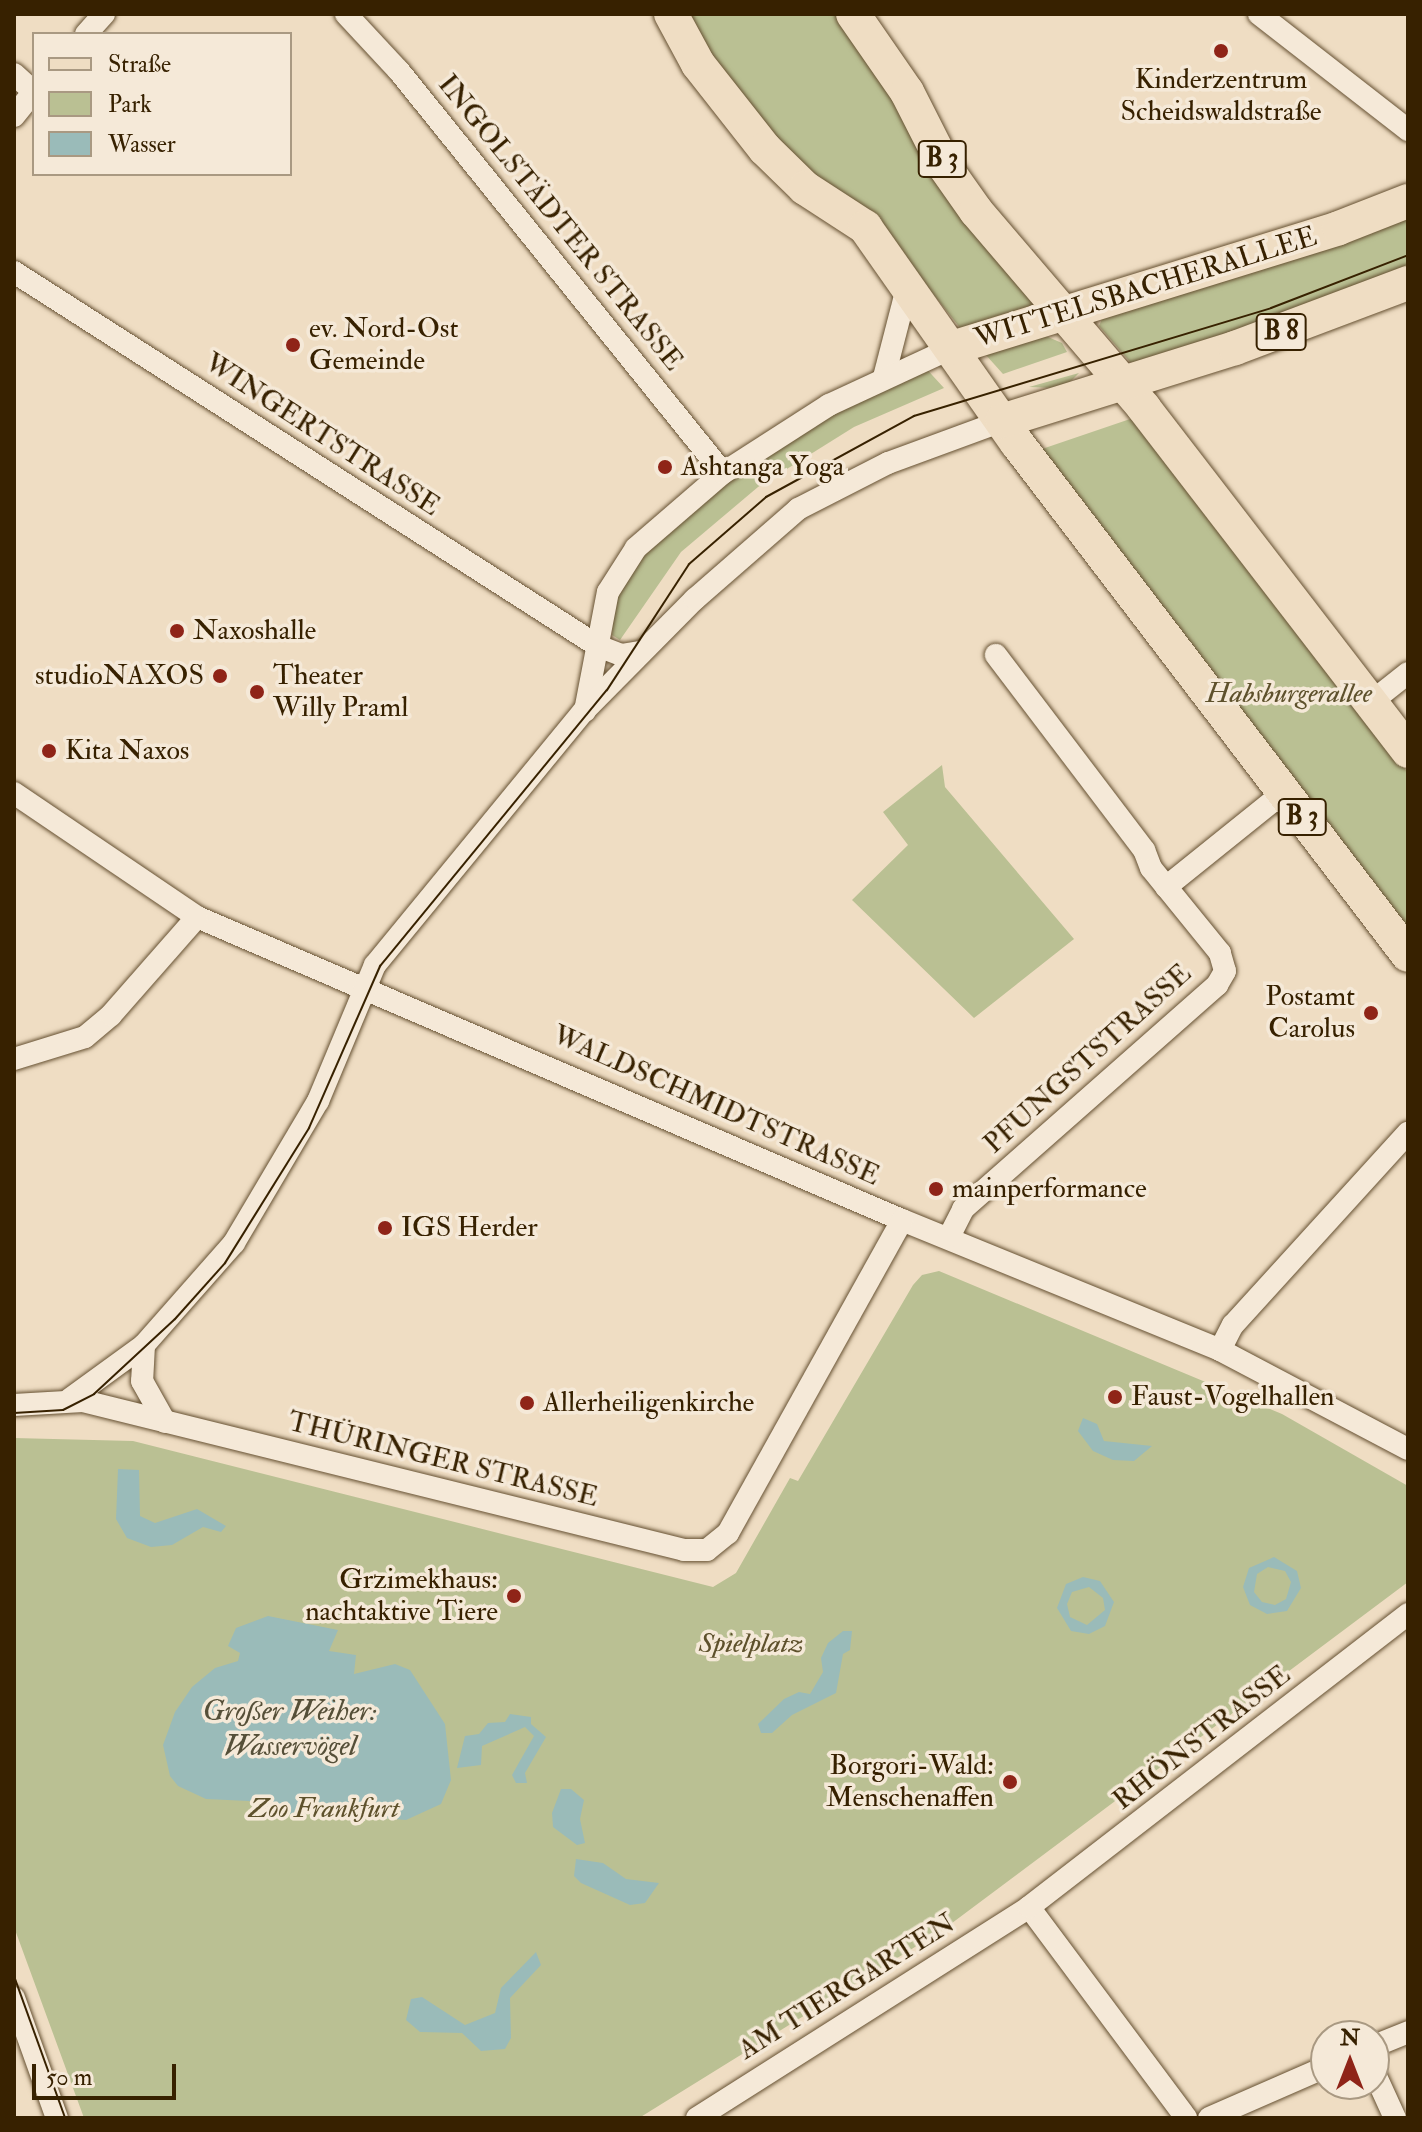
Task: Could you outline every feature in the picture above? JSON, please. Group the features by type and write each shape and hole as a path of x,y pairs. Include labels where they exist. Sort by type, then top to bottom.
{"main road":[{"name":"B 3","path":"671,14 698,64 765,149 805,188 865,227 1002,421 1408,955"},
{"name":"B 3","path":"853,14 907,92 945,167 1064,316 1125,385 1408,751"},
{"name":"WITTELSBACHERALLEE","path":"952,348 1064,316 1339,228 1408,201"},
{"name":"WITTELSBACHERALLEE","path":"1002,421 1125,385 1408,283"},
{"path":"972,377 1064,403 1091,368 1092,347"}],"street":[{"path":"88,32 104,14"},
{"name":"INGOLSTÄDTER STRASSE","path":"346,14 399,71 723,473"},
{"path":"1259,14 1408,130"},
{"path":"14,74 32,90"},
{"path":"14,116 32,94"},
{"name":"WINGERTSTRASSE","path":"14,272 598,646"},
{"path":"884,377 908,284"},
{"name":"WITTELSBACHERALLEE","path":"584,711 606,598 622,564 723,473 829,405 952,348"},
{"name":"WITTELSBACHERALLEE","path":"70,1399 144,1345 227,1252 287,1160 329,1077 363,988 381,958 584,711 641,652 813,499 959,433 1002,421"},
{"path":"598,646 621,655 641,652"},
{"name":"PFUNGSTSTRASSE","path":"949,1237 963,1209 1217,985 1225,971 1220,953 1166,887 1144,850 996,655"},
{"path":"1370,703 1408,673"},
{"name":"WALDSCHMIDTSTRASSE","path":"14,793 197,917 902,1220 1220,1350 1408,1449"},
{"path":"1166,887 1283,793"},
{"path":"14,1059 85,1037 111,1015 197,917"},
{"path":"1220,1350 1233,1325 1408,1133"},
{"name":"THÜRINGER STRASSE","path":"14,1405 70,1399 684,1550 707,1550 728,1533 902,1220"},
{"path":"144,1345 142,1381 165,1422"},
{"name":"RHÖNSTRASSE","path":"1029,1907 1408,1614"},
{"path":"1029,1907 1186,2118"},
{"name":"AM TIERGARTEN","path":"697,2118 1029,1907"},
{"path":"14,1998 57,2118"},
{"path":"1209,2118 1310,2074"}],"green space":[{"path":"682,14 840,14 1039,308 965,334 922,280 793,162"},
{"path":"1408,213 1408,272 1302,312 1131,363 1099,326 1102,319"},
{"path":"1041,334 1062,343 1067,352 1003,374 985,354"},
{"path":"922,364 944,388 854,427 758,487 681,552 620,640 612,635 615,598 636,558 727,478 832,409"},
{"path":"1079,373 1069,383 1054,388 1029,387"},
{"name":"Habsburgerallee","path":"1136,417 1408,773 1408,933 1042,449"},
{"path":"942,765 945,787 1074,939 974,1018 852,900 908,845 883,812"},
{"name":"Zoo Frankfurt","path":"939,1271 1282,1414 1408,1486 1408,1582 944,1929 639,2118 84,2118 14,1927 14,1438 133,1441 713,1587 736,1573 790,1478 798,1481 913,1285 922,1275"}],"water":[{"path":"1083,1418 1097,1424 1104,1441 1152,1446 1134,1461 1113,1460 1093,1451 1078,1431"},
{"path":"118,1469 139,1470 140,1516 155,1523 197,1509 226,1526 221,1532 203,1527 172,1545 151,1547 127,1538 116,1519"},
{"path":"1274,1557 1297,1571 1301,1588 1287,1611 1267,1614 1250,1605 1243,1587 1249,1568","holes":["1268,1567 1285,1571 1291,1582 1286,1599 1275,1605 1262,1602 1254,1592 1257,1574"]},
{"path":"1083,1577 1100,1581 1114,1602 1105,1626 1089,1634 1071,1631 1057,1608 1066,1584","holes":["1089,1587 1103,1598 1105,1610 1087,1625 1070,1617 1067,1604 1072,1592"]},
{"name":"Großer Weiher: Wasservögel","path":"268,1616 338,1630 329,1651 356,1655 354,1674 395,1664 410,1670 445,1724 451,1780 441,1804 406,1820 383,1818 361,1808 317,1808 294,1815 249,1801 206,1799 178,1786 170,1776 163,1745 175,1712 192,1687 215,1668 238,1661 240,1653 228,1646 236,1628"},
{"path":"843,1631 852,1631 850,1650 843,1654 836,1693 792,1715 772,1733 761,1733 758,1724 784,1699 799,1692 810,1694 823,1672 821,1658 828,1643"},
{"path":"510,1714 531,1717 531,1724 546,1737 525,1773 527,1783 516,1783 512,1775 534,1736 525,1727 482,1746 481,1765 457,1768 465,1736 479,1734 488,1723 505,1722"},
{"path":"561,1789 571,1789 584,1800 580,1819 585,1843 577,1845 553,1827 552,1813"},
{"path":"576,1859 603,1863 626,1879 659,1883 645,1903 630,1905 581,1883 574,1876"},
{"path":"536,1952 541,1965 510,1998 511,2038 505,2049 481,2051 462,2033 420,2032 406,2020 411,1999 422,1997 465,2025 495,2013 501,1988"}],"tram line":[{"path":"14,1413 63,1410 94,1394 175,1319 225,1263 309,1128 380,966 607,690 689,564 766,497 914,416 1271,308 1408,255"},
{"path":"14,1976 65,2118"}],"place":[{"name":"Kinderzentrum Scheidswaldstraße","path":"1221,51"},
{"name":"ev. Nord-Ost Gemeinde","path":"293,345"},
{"name":"Ashtanga Yoga","path":"665,467"},
{"name":"Naxoshalle","path":"177,631"},
{"name":"studioNAXOS","path":"220,676"},
{"name":"Theater Willy Praml","path":"257,692"},
{"name":"Kita Naxos","path":"49,751"},
{"name":"Postamt Carolus","path":"1371,1013"},
{"name":"mainperformance","path":"936,1189"},
{"name":"IGS Herder","path":"385,1228"},
{"name":"Faust-Vogelhallen","path":"1115,1397"},
{"name":"Allerheiligenkirche","path":"527,1403"},
{"name":"Grzimekhaus: nachtaktive Tiere","path":"514,1596"},
{"name":"Borgori-Wald: Menschenaffen","path":"1010,1782"}],"park label":[{"name":"Spielplatz","path":"751,1644"}]}
